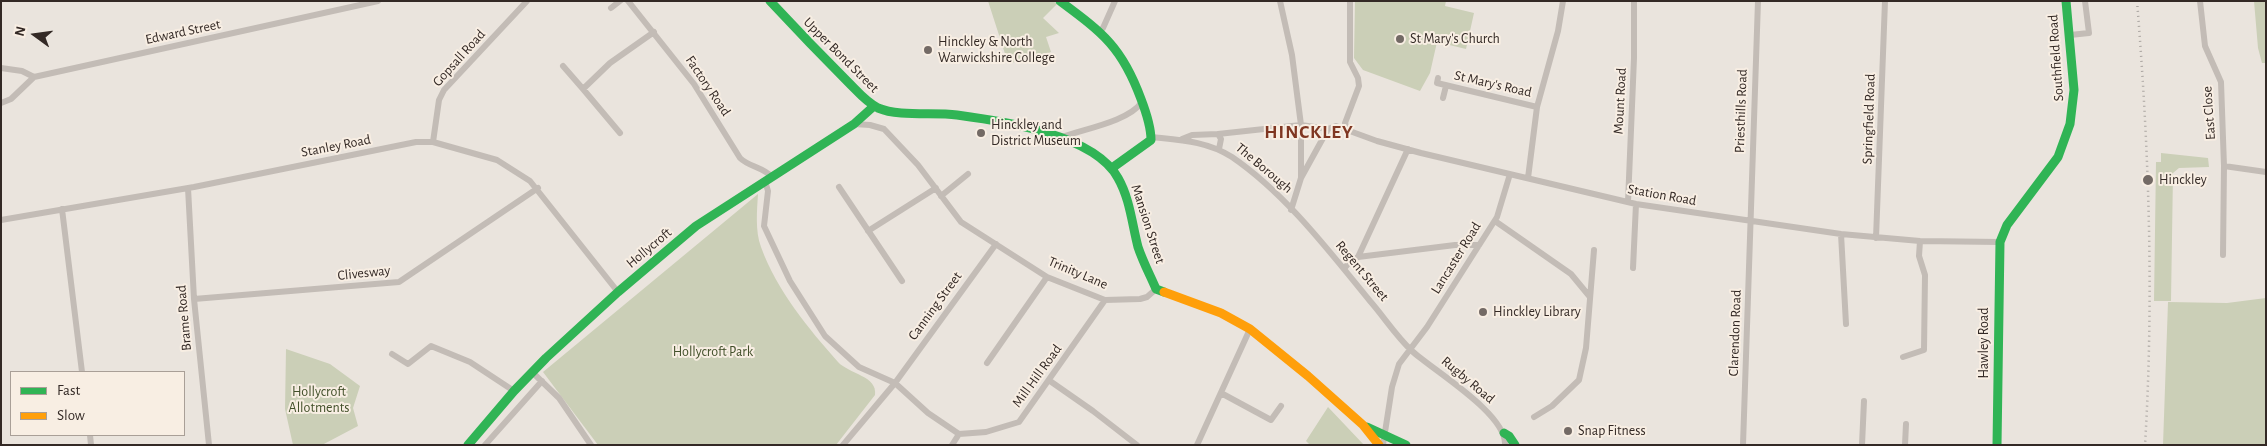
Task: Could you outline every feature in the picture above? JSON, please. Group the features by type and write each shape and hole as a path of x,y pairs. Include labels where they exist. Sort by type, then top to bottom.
{"main road":[{"name":"Upper Bond Street","path":"770,1 816,52 874,106"},
{"path":"874,106 888,111 944,113 981,119 1059,138 1086,147 1112,168 1122,159 1148,143 1152,137 1142,102 1119,52 1099,31 1060,1"},
{"name":"Southfield Road","path":"2000,242 2007,225 2056,160 2065,142 2070,124 2074,100 2066,1"},
{"name":"Hollycroft","path":"468,445 532,372 618,292 696,226 854,124 874,106"},
{"name":"Mansion Street","path":"1112,168 1123,189 1142,257 1156,289"},
{"name":"Hawley Road","path":"1997,445 2000,242"},
{"path":"1156,289 1221,313 1250,330 1308,376 1362,425 1379,445"},
{"path":"1362,425 1406,445"},
{"name":"Rugby Road","path":"1504,433 1509,436 1515,445"}],"street":[{"name":"Edward Street","path":"34,77 378,1"},
{"name":"Gopsall Road","path":"432,142 439,100 444,90 527,1"},
{"path":"611,8 620,1"},
{"name":"Factory Road","path":"628,1 703,96 740,158 748,164 768,173 768,179"},
{"path":"1099,31 1103,28 1115,1"},
{"path":"1280,1 1292,55 1302,125 1301,178"},
{"path":"1347,129 1345,123 1360,86 1350,62 1350,1"},
{"path":"1537,107 1558,31 1563,1"},
{"name":"Mount Road","path":"1628,202 1634,58 1634,1"},
{"name":"Priesthills Road","path":"1750,222 1758,1"},
{"name":"Springfield Road","path":"1876,238 1885,1"},
{"path":"2070,35 2089,33 2085,1"},
{"name":"East Close","path":"2200,1 2205,46 2221,82 2224,166 2223,255"},
{"path":"583,89 610,63 654,32"},
{"path":"563,66 620,133"},
{"path":"1,68 22,71 34,77 11,99 1,103"},
{"name":"St Mary's Road","path":"1438,78 1437,83 1446,86 1537,107 1528,178"},
{"path":"1443,98 1446,86"},
{"path":"1059,138 1123,118 1134,112 1142,102"},
{"name":"Trinity Lane","path":"854,124 884,129 918,165 961,222 1047,277 1105,300 1140,299 1147,297 1156,289"},
{"name":"The Borough","path":"1180,139 1192,135 1302,125 1328,129"},
{"name":"Station Road","path":"1328,129 1336,126 1408,149 1636,204 1750,222 1876,238 1920,241 2000,242"},
{"path":"1291,210 1301,178 1328,129"},
{"name":"The Borough","path":"1218,134 1221,139 1219,149"},
{"name":"The Borough","path":"1152,137 1180,139 1219,149 1261,180 1291,210"},
{"name":"Stanley Road","path":"1,220 188,188 416,142 432,142 497,160 530,181 538,188 618,292"},
{"path":"1358,257 1408,149"},
{"path":"2224,166 2266,172"},
{"path":"941,196 968,174"},
{"name":"Lancaster Road","path":"1383,445 1383,435 1394,379 1399,364 1411,350 1495,221 1510,174"},
{"path":"768,179 764,226 790,281 826,336 859,367 895,383 928,413 959,434 952,445"},
{"path":"839,187 902,281"},
{"name":"Brame Road","path":"188,188 194,299 209,445"},
{"name":"Clivesway","path":"194,299 399,282 538,188"},
{"path":"868,231 936,188"},
{"path":"1633,268 1636,204"},
{"path":"62,209 82,371"},
{"name":"Regent Street","path":"1291,210 1344,269 1411,350"},
{"path":"1495,221 1572,274 1590,297"},
{"name":"Clarendon Road","path":"1743,445 1750,222"},
{"path":"1841,234 1846,324"},
{"path":"1903,357 1924,350 1925,275 1919,256 1920,241"},
{"name":"Canning Street","path":"843,445 895,383 996,244"},
{"path":"1344,269 1350,260 1358,257 1455,245 1479,245"},
{"path":"1534,417 1552,406 1579,380 1586,348 1594,250"},
{"path":"987,363 1047,277"},
{"name":"Mill Hill Road","path":"959,434 986,432 1019,422 1032,401 1050,381 1105,300"},
{"path":"1197,445 1250,330"},
{"path":"392,354 408,364 431,346 470,362 514,391"},
{"name":"Rugby Road","path":"1411,350 1456,384 1499,424 1504,433"},
{"path":"532,372 559,398 591,445"},
{"path":"485,445 542,381"},
{"path":"1050,381 1137,445"},
{"path":"1220,393 1271,420 1281,406"},
{"path":"1862,445 1864,401"},
{"path":"1905,445 1906,424"},
{"path":"1504,433 1505,445"}],"green space":[{"path":"988,1 1053,1 1057,4 1043,18 1059,33 1046,37 1051,52 1024,61 1008,63"},
{"path":"1355,1 1446,1 1445,6 1474,13 1466,49 1437,42 1430,73 1420,91 1363,70 1354,58"},
{"path":"2254,1 2265,1 2266,63 2262,63 2258,48"},
{"path":"2161,153 2208,158 2209,167 2179,168 2173,173 2171,301 2154,301 2156,162 2161,162"},
{"name":"Hollycroft Park","path":"758,194 757,220 759,241 784,294 838,362 868,379 875,389 875,395 836,445 598,445 543,372"},
{"path":"2266,298 2266,445 2163,445 2168,302 2227,303"},
{"name":"Hollycroft Allotments","path":"286,349 330,364 360,386 353,408 358,426 322,445 293,445 285,409"},
{"path":"1328,407 1364,445 1310,445 1306,441"}],"railway":[{"path":"2137,1 2145,112 2150,278 2145,445"}],"traffic: fast":[{"path":"770,1 859,93 878,108 886,111 948,114 998,121 1045,132 1089,150 1106,163 1118,178 1125,194 1138,247 1156,289 1164,292"},
{"path":"1060,1 1088,22 1110,42 1134,81 1146,114 1151,140 1112,168"},
{"path":"1997,445 2000,242 2007,225 2058,157 2070,124 2074,90 2066,1"},
{"path":"468,445 514,391 546,358 618,292 696,226 854,124 874,106"},
{"path":"1367,427 1406,445"},
{"path":"1504,433 1509,436 1515,445"}],"traffic: slow":[{"path":"1164,292 1221,313 1250,329 1308,376 1363,425 1379,445"}],"place":[{"name":"St Mary's Church","path":"1400,39"},
{"name":"Hinckley & North Warwickshire College","path":"928,50"},
{"name":"Hinckley and District Museum","path":"981,133"},
{"name":"Hinckley","path":"2148,180"},
{"name":"Hinckley Library","path":"1483,312"},
{"name":"Snap Fitness","path":"1568,431"}],"district":[{"name":"HINCKLEY","path":"1309,132"}]}
